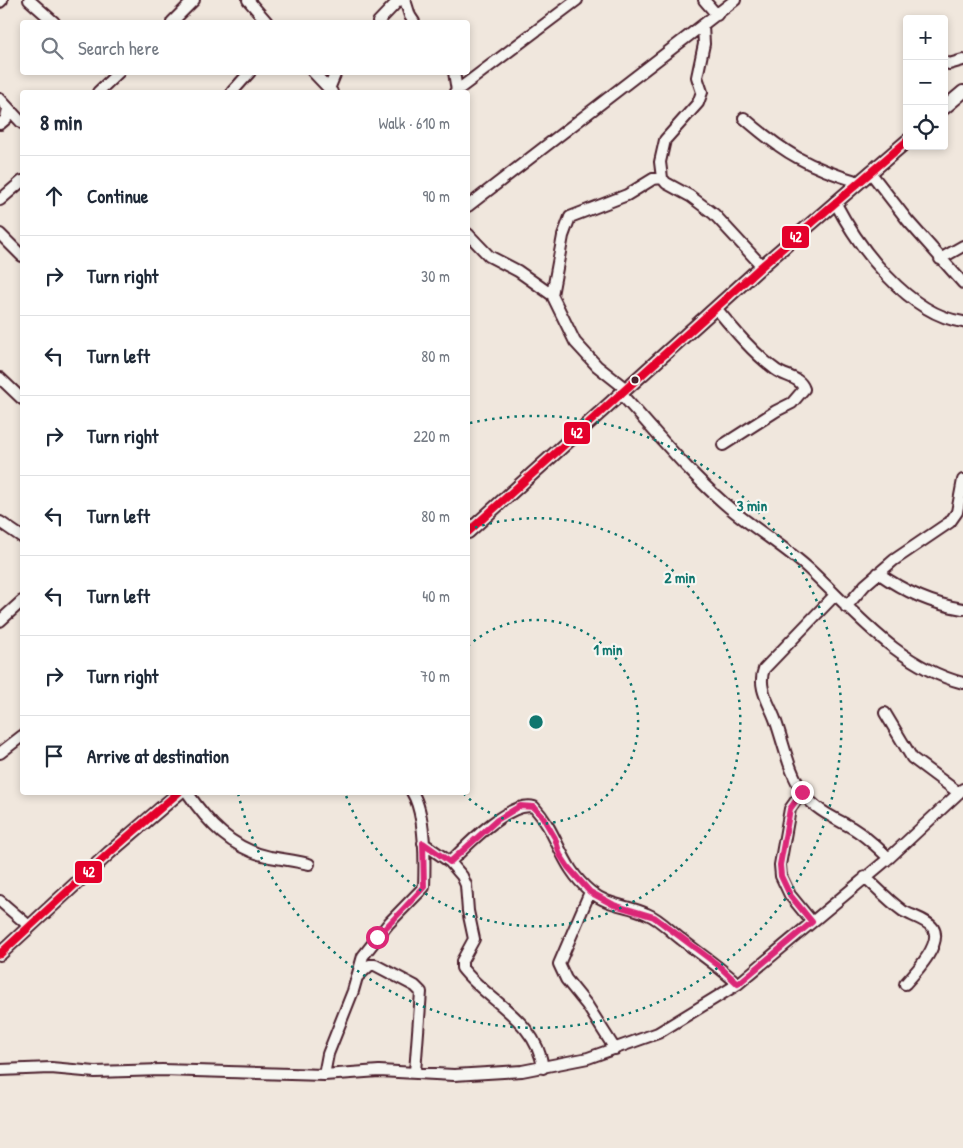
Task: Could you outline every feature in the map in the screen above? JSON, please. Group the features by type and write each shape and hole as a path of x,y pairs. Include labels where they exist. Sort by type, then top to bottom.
{"main road":[{"path":"948,105 963,92"},
{"path":"470,530 762,266 903,144"},
{"path":"0,954 109,853 177,795"}],"street":[{"path":"29,0 52,20"},
{"path":"174,20 194,0"},
{"path":"248,0 265,20"},
{"path":"380,20 399,0"},
{"path":"405,0 413,20"},
{"path":"459,90 577,0"},
{"path":"704,0 716,15"},
{"path":"470,204 735,0"},
{"path":"703,26 704,44 698,76 702,92 698,102 665,140 660,162 662,178 666,183 690,196 714,214 762,266"},
{"path":"948,63 963,60"},
{"path":"102,90 114,75"},
{"path":"234,90 247,75"},
{"path":"316,75 329,90"},
{"path":"330,90 335,75"},
{"path":"454,75 456,90"},
{"path":"467,75 474,78"},
{"path":"0,99 20,122"},
{"path":"0,124 6,119 8,108"},
{"path":"744,118 792,156 830,174 859,182"},
{"path":"870,172 940,259 963,283"},
{"path":"552,295 563,236 570,217 627,195 653,178 662,178"},
{"path":"0,200 20,183"},
{"path":"835,202 845,222 890,279 923,306 947,318 963,322"},
{"path":"0,234 20,254"},
{"path":"470,236 489,256 518,271 552,295 564,324 579,348 623,391 699,479 726,505 808,568 846,607 900,653 927,668 963,683"},
{"path":"940,259 963,246"},
{"path":"716,308 737,334 763,359 781,374 800,382 804,389 792,403 776,411 723,446"},
{"path":"0,378 20,397"},
{"path":"846,607 878,573 954,517 963,480"},
{"path":"0,522 20,536"},
{"path":"878,573 900,589 926,600 963,609"},
{"path":"835,595 770,662 762,674 762,690 774,717 794,776 802,792 818,808 855,830 889,858"},
{"path":"0,621 20,604"},
{"path":"0,1070 51,1068 95,1072 162,1070 324,1075 379,1071 462,1075 543,1068 588,1058 658,1033 738,984 889,858 961,791 912,758 885,713"},
{"path":"0,753 20,738"},
{"path":"802,792 790,809 780,865 781,876 790,895 812,922"},
{"path":"189,795 213,828 241,846 269,857 309,864"},
{"path":"324,1075 328,1054 368,948 424,887 423,843 417,803 413,795"},
{"path":"450,862 497,820 520,806 534,807 542,816 568,867 590,892 614,905 654,917 718,965 738,984"},
{"path":"423,843 450,862 466,885 468,910 474,939 462,961 462,968 526,1030 541,1056 543,1068"},
{"path":"865,877 899,908 928,923 934,929 935,938 931,952 905,984"},
{"path":"590,892 559,964 566,979 587,1005 615,1049"},
{"path":"0,901 29,926"},
{"path":"356,978 370,965 375,965 415,986 421,992 414,1072"}],"transit line":[{"name":"42","path":"470,530 762,266 903,144"},
{"name":"42","path":"0,954 109,853 176,795"}],"route":[{"path":"377,937 424,887 423,843 450,862 473,839 497,820 520,806 527,805 534,807 542,816 555,838 560,855 590,892 614,905 646,913 654,917 718,965 738,984 812,922 790,895 783,883 780,865 790,809 802,792"}]}
